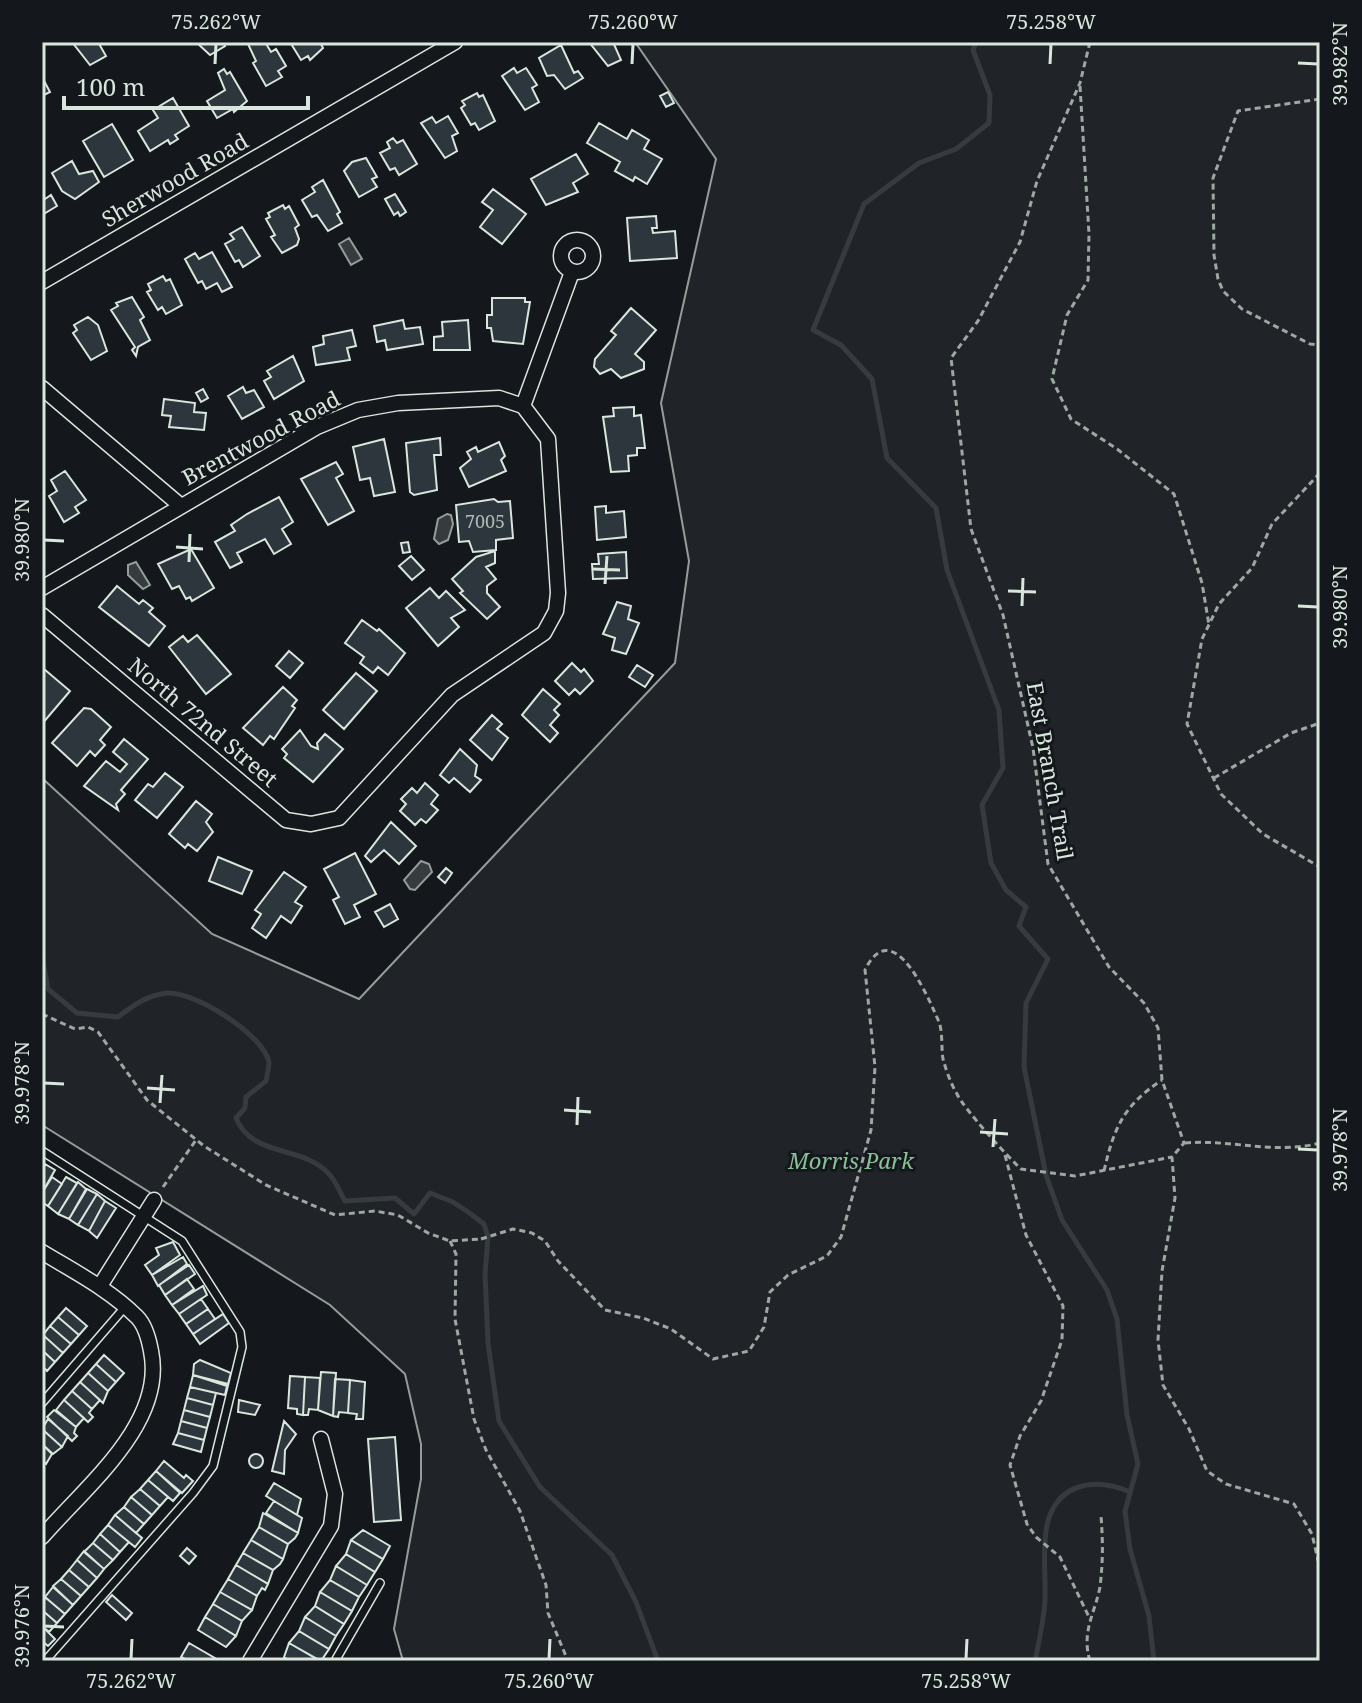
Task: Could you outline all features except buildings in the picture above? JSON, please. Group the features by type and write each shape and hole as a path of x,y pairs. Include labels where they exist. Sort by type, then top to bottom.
{"street":[{"name":"Sherwood Road","path":"42,282 438,46 455,42"},
{"path":"523,406 572,272"},
{"path":"42,388 181,506"},
{"name":"Brentwood Road","path":"42,588 317,427 358,410 398,403 499,398 523,406"},
{"name":"North 72nd Street","path":"42,615 286,820 311,824 339,818 452,695 544,633 556,611 558,593 548,439 523,406"},
{"path":"100,1286 154,1200"},
{"path":"42,1271 47,1256 100,1286 140,1320 150,1343 154,1387 147,1410 136,1429 42,1537"},
{"path":"250,1661 331,1526 335,1494 321,1439"}],"lane":[{"path":"42,1151 182,1241 234,1319 242,1347 213,1466 193,1493 45,1661"},
{"path":"42,1403 125,1307"},
{"path":"335,1661 380,1583"}],"path":[{"name":"East Branch Trail","path":"1090,42 1080,83 1037,181 1020,242 978,321 951,358 971,529 1003,615 1033,748 1048,864 1109,967 1144,1003 1158,1028 1162,1080 1184,1143"},
{"path":"1080,83 1089,234 1088,280 1067,315 1052,379 1071,419 1117,449 1174,494 1202,583 1209,625"},
{"path":"1320,99 1238,111 1213,178 1214,255 1223,291 1242,309 1310,344 1320,345"},
{"path":"1320,473 1272,524 1252,568 1219,604 1194,671 1187,724 1221,794 1263,834 1320,867"},
{"path":"1214,778 1291,733 1320,723"},
{"path":"481,1239 513,1229 532,1233 545,1241 558,1261 605,1310 643,1318 671,1329 713,1359 749,1351 764,1327 770,1292 788,1275 827,1256 841,1237 871,1130 875,1067 865,970 872,958 884,950 894,950 901,956 923,987 939,1023 944,1061 958,1096 1003,1147 1010,1160 1021,1169 1046,1175 1075,1176 1172,1157 1184,1143 1209,1141 1296,1149 1320,1143"},
{"path":"42,1014 75,1029 88,1027 98,1032 147,1100 196,1140 226,1157 244,1173 335,1215 375,1211 398,1215 428,1233 450,1241 488,1237"},
{"path":"1104,1171 1113,1133 1137,1096 1162,1080"},
{"path":"154,1200 196,1140"},
{"path":"1003,1147 1026,1235 1063,1306 1062,1340 1041,1401 1020,1436 1010,1465 1027,1524 1036,1537 1060,1557 1089,1617"},
{"path":"1172,1157 1175,1198 1162,1271 1158,1340 1163,1385 1189,1429 1207,1471 1226,1484 1294,1504 1312,1534 1320,1569"},
{"path":"450,1241 456,1254 455,1319 474,1419 486,1450 520,1511 546,1585 548,1613 568,1661"},
{"path":"1082,1661 1089,1659 1089,1617 1099,1592 1104,1552 1101,1516"},
{"path":"1317,1661 1320,1649"}],"green space":[{"name":"Morris Park","path":"635,42 1320,42 1320,1661 403,1661 394,1629 421,1479 421,1444 405,1374 330,1305 42,1125 42,778 212,934 359,999 675,663 689,561 661,403 716,159"}],"shaded area":[{"path":"349,238 362,259 351,265 339,244"},
{"path":"451,515 453,524 448,540 439,544 434,539 438,519"},
{"path":"136,562 150,585 143,589 128,575 128,565"},
{"path":"421,861 429,864 432,872 415,890 410,889 404,880"}],"waterway":[{"path":"976,42 973,50 990,95 989,123 956,149 919,163 864,204 813,330 841,345 872,379 887,458 936,508 947,570 999,710 1003,768 982,805 991,863 1006,890 1026,907 1019,926 1048,959 1026,1003 1024,1067 1046,1175 1062,1220 1107,1290 1117,1319 1127,1415 1138,1464 1125,1511 1130,1549 1149,1616 1154,1661"},
{"path":"42,955 48,989 77,1013 118,1017 147,998 168,993 194,999 242,1028 264,1051 269,1062 266,1081 246,1097 245,1108 236,1118 254,1140 318,1165 331,1177 345,1201 395,1198 414,1214 430,1193 453,1202 484,1224 488,1237 485,1274 488,1343 499,1421 540,1487 612,1555 636,1602 658,1661"},
{"path":"1035,1661 1044,1608 1047,1525 1052,1511 1059,1500 1080,1487 1104,1485 1130,1492"}]}
